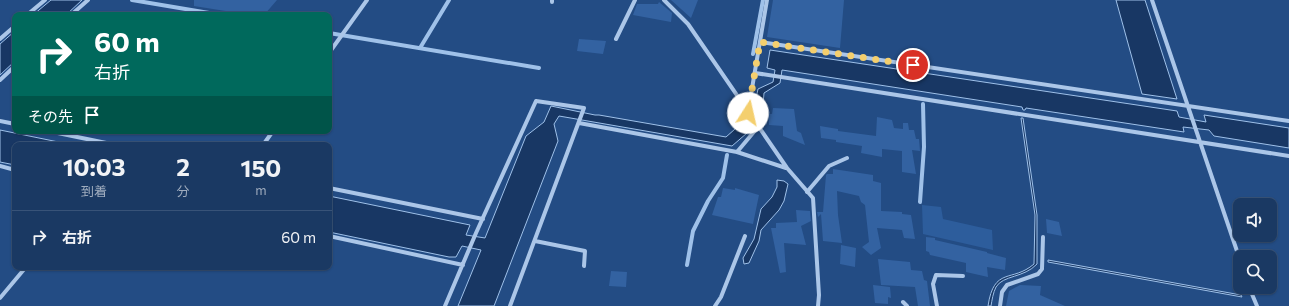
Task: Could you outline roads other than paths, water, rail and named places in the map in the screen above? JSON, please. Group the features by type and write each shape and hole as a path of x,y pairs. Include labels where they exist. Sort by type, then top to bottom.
{"street":[{"path":"31,12 45,0"},
{"path":"74,12 88,0"},
{"path":"332,49 367,0"},
{"path":"616,39 635,0"},
{"path":"664,0 688,24 787,168 813,198 819,295 818,306"},
{"path":"748,113 767,0"},
{"path":"1152,0 1237,250"},
{"path":"0,39 12,29"},
{"path":"760,42 1289,121"},
{"path":"0,80 12,69"},
{"path":"755,73 1289,156"},
{"path":"445,306 476,233 536,101 584,108 510,306"},
{"path":"0,121 12,123"},
{"path":"579,123 737,152 787,168"},
{"path":"737,152 758,127"},
{"path":"63,134 101,142"},
{"path":"807,192 820,174 838,159 847,158"},
{"path":"0,166 12,169"},
{"path":"332,189 483,219"},
{"path":"715,306 721,297 745,236"},
{"path":"332,237 463,265"},
{"path":"1000,306 1002,292 1007,285 1038,274 1042,268 1043,237"},
{"path":"535,241 585,251 584,266"},
{"path":"0,298 23,270"},
{"path":"938,306 933,284 936,275 963,276"},
{"path":"1252,294 1257,306"}],"waterway":[{"path":"132,0 203,12"},
{"path":"420,48 449,0"},
{"path":"753,54 763,0"},
{"path":"332,34 539,68"},
{"path":"920,202 924,147 923,104"},
{"path":"687,265 693,231 708,201 723,178 727,155"}]}
